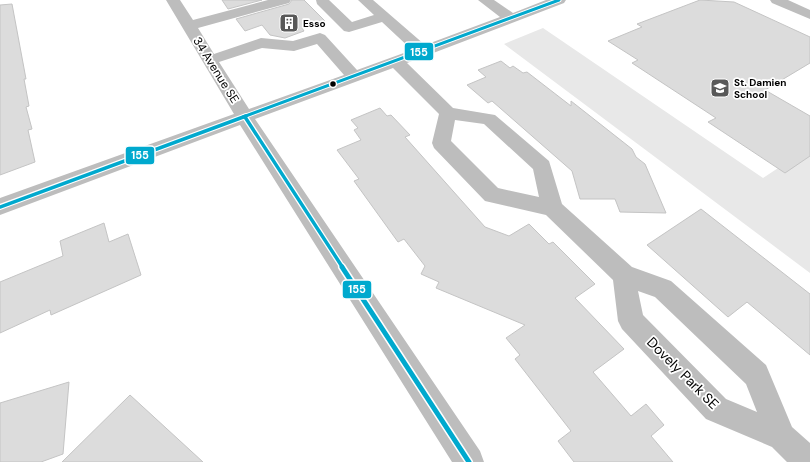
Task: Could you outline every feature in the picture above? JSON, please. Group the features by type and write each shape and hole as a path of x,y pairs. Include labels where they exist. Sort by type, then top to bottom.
{"street":[{"name":"34 Avenue SE","path":"173,0 245,117 469,462"},
{"path":"190,26 284,0"},
{"path":"323,0 349,28"},
{"path":"365,0 424,52"},
{"path":"485,0 511,18"},
{"path":"0,207 397,62 559,0"},
{"path":"777,0 810,15"},
{"path":"210,60 262,43 294,46 384,16"},
{"path":"320,38 355,77"},
{"path":"397,62 448,113 489,119 542,166 552,208"},
{"name":"Dovely Park SE","path":"448,113 441,143 492,194 552,208 624,275 664,289 756,375 782,437"},
{"name":"Dovely Park SE","path":"624,275 631,321 716,409 782,437 808,462"}],"shaded area":[{"path":"543,28 763,178 810,147 810,273 504,44"}],"building":[{"path":"222,0 262,0 228,9"},
{"name":"Esso","path":"292,0 304,0 325,21 302,28 304,31 285,38 270,35 262,25 245,31 236,19 289,4"},
{"name":"St. Damien School","path":"700,0 734,2 810,37 810,63 765,90 810,116 810,156 785,173 708,122 716,118 632,63 638,60 608,41 642,27 637,24"},
{"path":"12,4 26,79 24,79 29,106 26,107 32,129 28,130 35,162 0,175 0,5"},
{"path":"501,61 510,68 513,66 523,73 527,72 571,106 571,101 632,149 636,157 645,164 666,213 620,212 615,199 580,199 572,171 492,101 488,103 467,85 486,77 478,70"},
{"path":"380,108 387,116 391,115 410,135 405,137 485,227 509,236 529,224 549,244 553,242 595,284 575,298 624,349 593,372 631,416 646,404 664,425 651,436 673,462 574,462 558,441 571,431 515,359 520,355 506,338 525,325 436,288 439,282 421,274 425,266 404,239 398,242 354,181 359,179 337,150 361,140 354,130 358,128 351,120"},
{"path":"701,209 810,294 810,355 747,302 728,317 647,245"},
{"path":"104,223 109,242 128,234 141,275 51,315 50,310 0,333 0,282 63,256 60,241"},
{"path":"69,382 63,454 41,462 0,462 0,403"},
{"path":"130,395 203,462 62,462"}],"transit line":[{"name":"155","path":"0,207 559,0"},
{"name":"155","path":"245,117 469,462"}],"place":[{"name":"Esso","path":"289,23"},
{"name":"St. Damien School","path":"720,88"}]}
